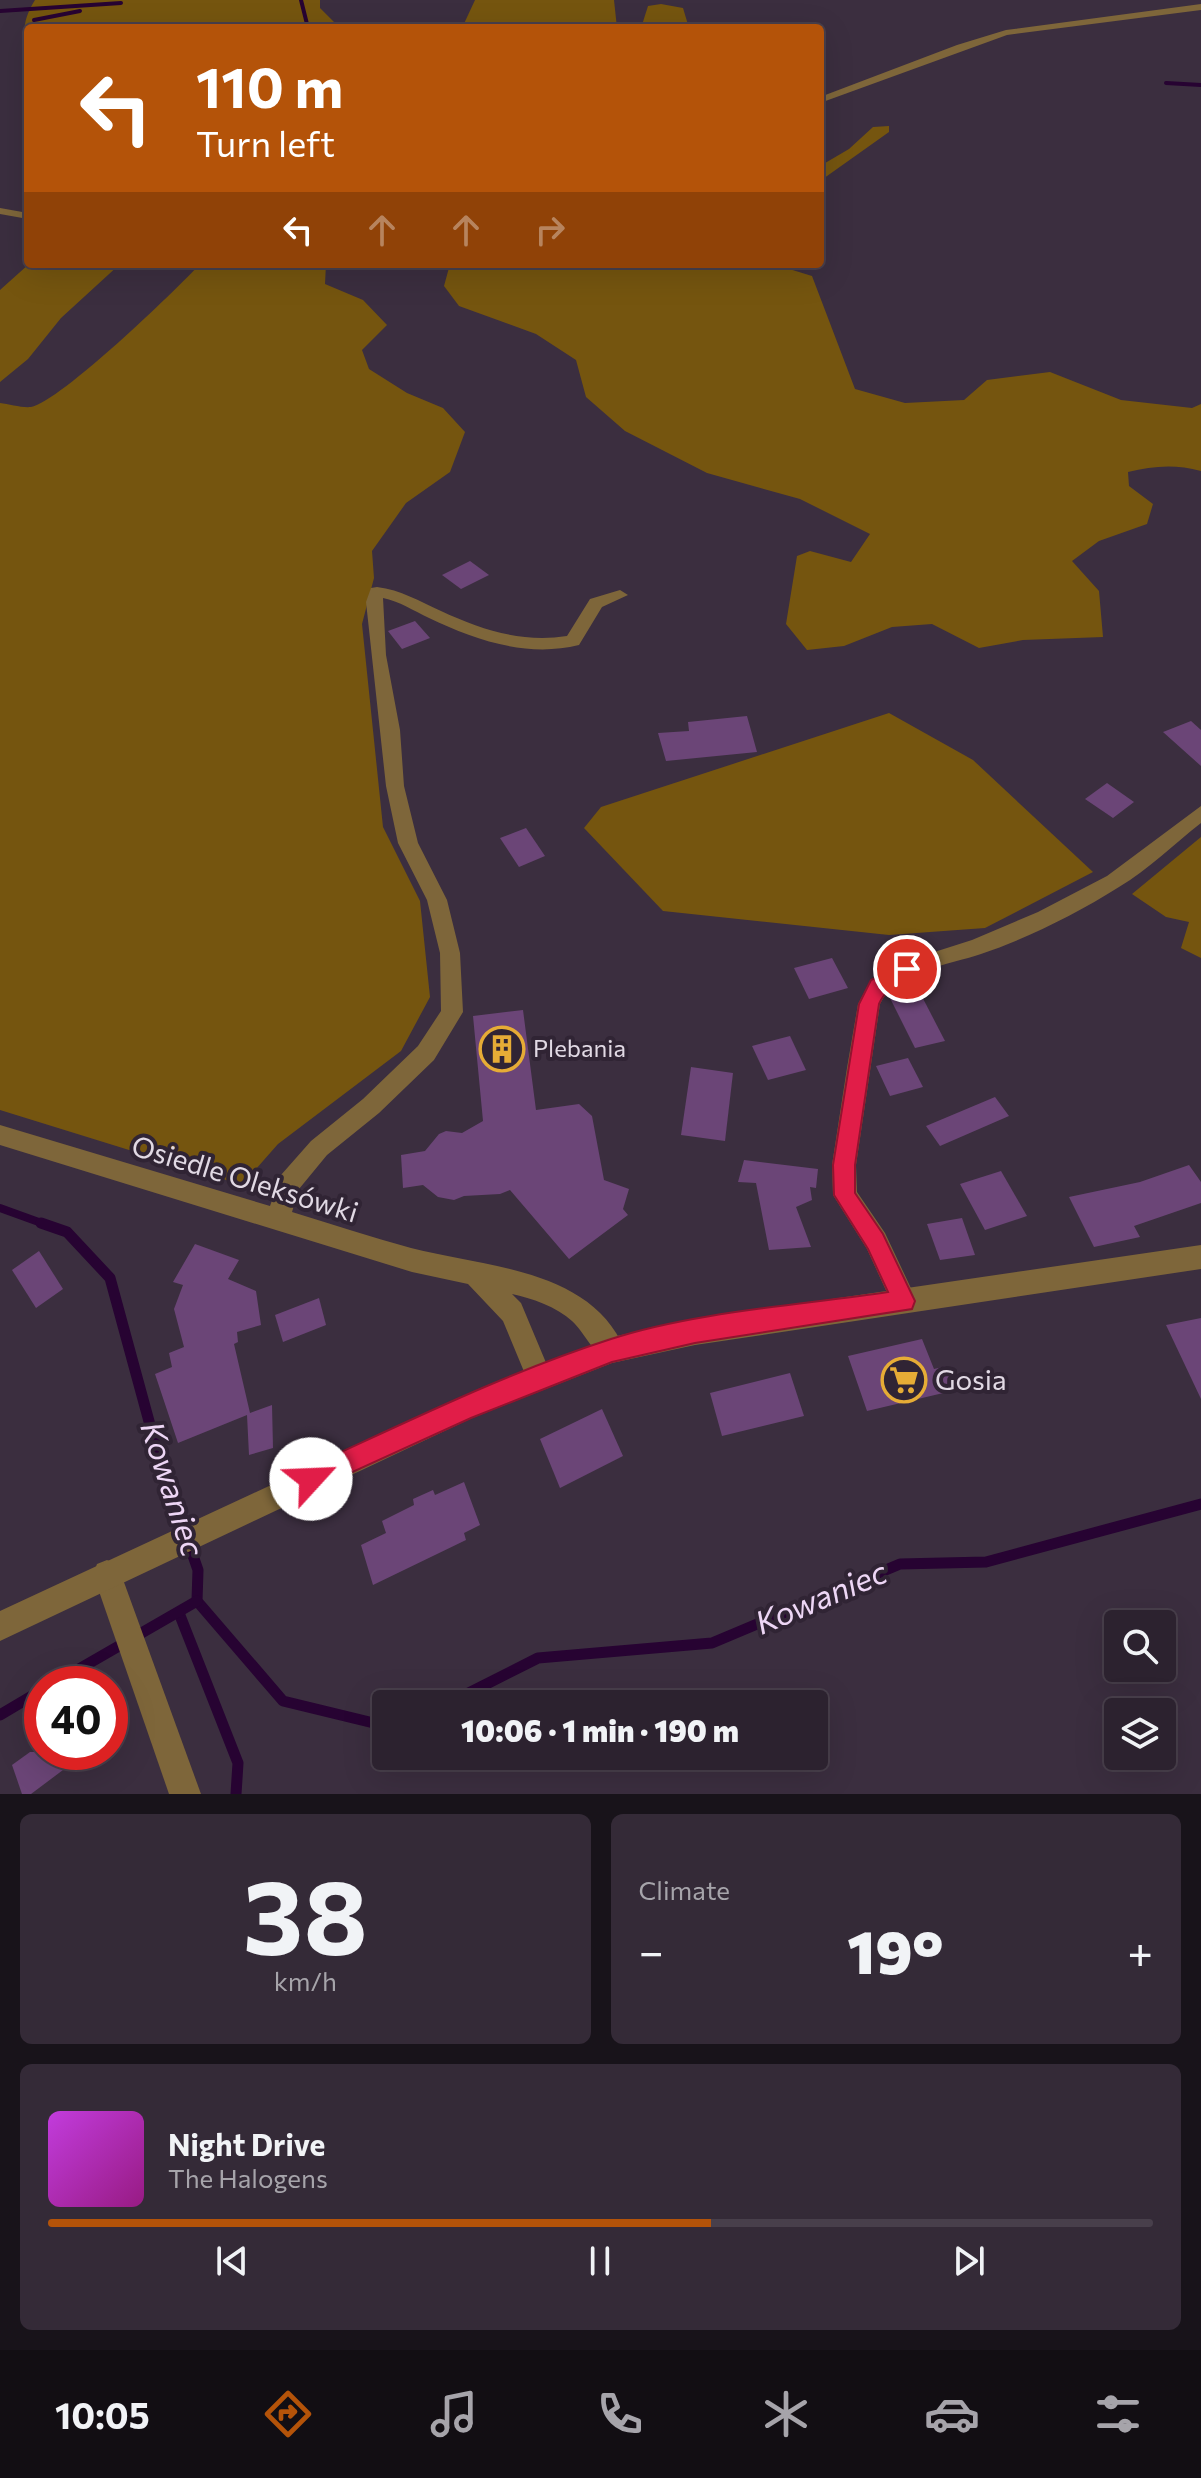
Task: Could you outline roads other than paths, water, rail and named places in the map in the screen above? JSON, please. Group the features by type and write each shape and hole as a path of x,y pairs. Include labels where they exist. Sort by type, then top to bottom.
{"street":[{"path":"824,98 960,47 1006,33 1201,7"},
{"path":"0,211 24,215"},
{"path":"278,1220 289,1183 319,1148 371,1106 426,1053 452,1012 450,953 437,900 408,843 395,786 391,730 378,655 374,602 377,592 392,594 470,630 538,646 573,641 596,603 620,595"},
{"path":"904,1301 876,1241 845,1195 844,1165 858,1068 869,1004 878,986 907,969 992,941 1100,889 1201,813"},
{"name":"Osiedle Oleksówki","path":"0,1135 412,1260 531,1286 579,1310 612,1350"},
{"path":"0,1626 465,1408 612,1350 695,1332 1201,1257"},
{"path":"475,1274 512,1312 539,1377"},
{"path":"117,1570 122,1621 185,1794"}],"waterway":[{"path":"301,0 307,24"},
{"path":"0,11 121,3"},
{"path":"34,20 80,11"},
{"path":"1166,83 1201,85"},
{"name":"Kowaniec","path":"0,1208 47,1225"},
{"name":"Kowaniec","path":"41,1223 67,1232 110,1278 159,1458 198,1570 197,1601"},
{"name":"Kowaniec","path":"475,1690 538,1658 712,1643 900,1564 986,1562 1201,1504"},
{"path":"84,1666 197,1601"},
{"name":"Kowaniec","path":"197,1601 283,1701 372,1723"},
{"path":"179,1613 238,1763 236,1794"},
{"path":"0,1715 24,1701"}],"place":[{"name":"Plebania","path":"502,1049"},
{"name":"Gosia","path":"904,1380"}]}
